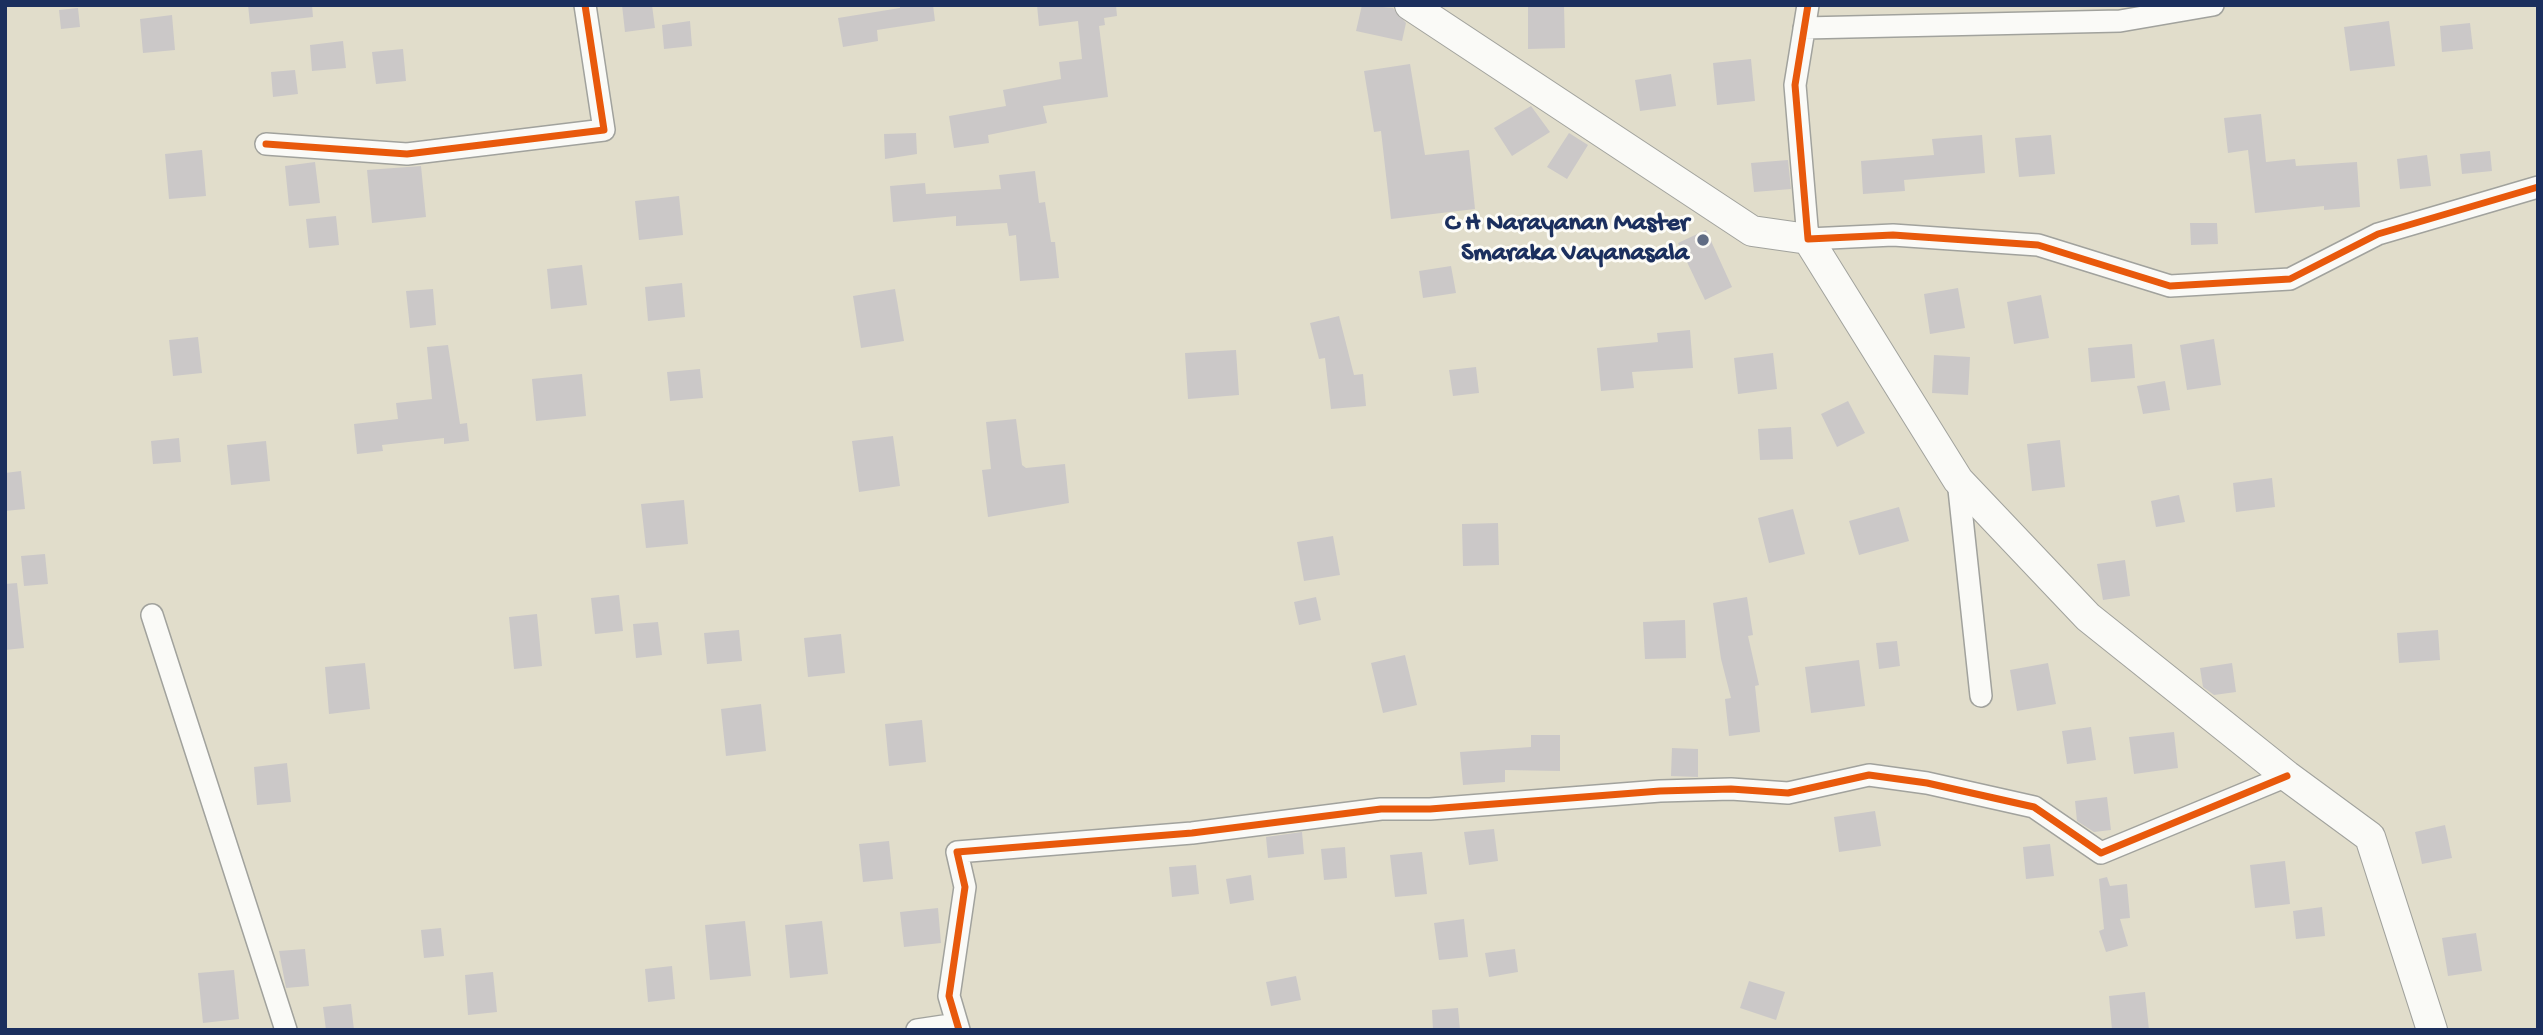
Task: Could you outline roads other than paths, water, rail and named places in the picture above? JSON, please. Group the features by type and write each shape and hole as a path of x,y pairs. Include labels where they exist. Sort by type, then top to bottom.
{"main road":[{"path":"1410,5 1752,231 1808,239 1958,480 2088,617 2287,776 2370,837 2432,1030"}],"street":[{"path":"266,144 407,154 604,130 586,5"},
{"path":"1808,5 1795,85 1808,239 1893,235 2038,245 2170,286 2290,279 2378,234 2538,187"},
{"path":"1804,28 2120,21 2213,5"},
{"path":"1958,480 1981,696"},
{"path":"152,615 286,1030"},
{"path":"917,1030 958,1027 948,996 965,887 957,852 1192,833 1381,809 1430,809 1672,791 1731,789 1788,793 1869,775 1927,783 2034,807 2101,853 2287,776"}],"place":[{"name":"C H Narayanan Master Smaraka Vayanasala","path":"1703,240"}]}
